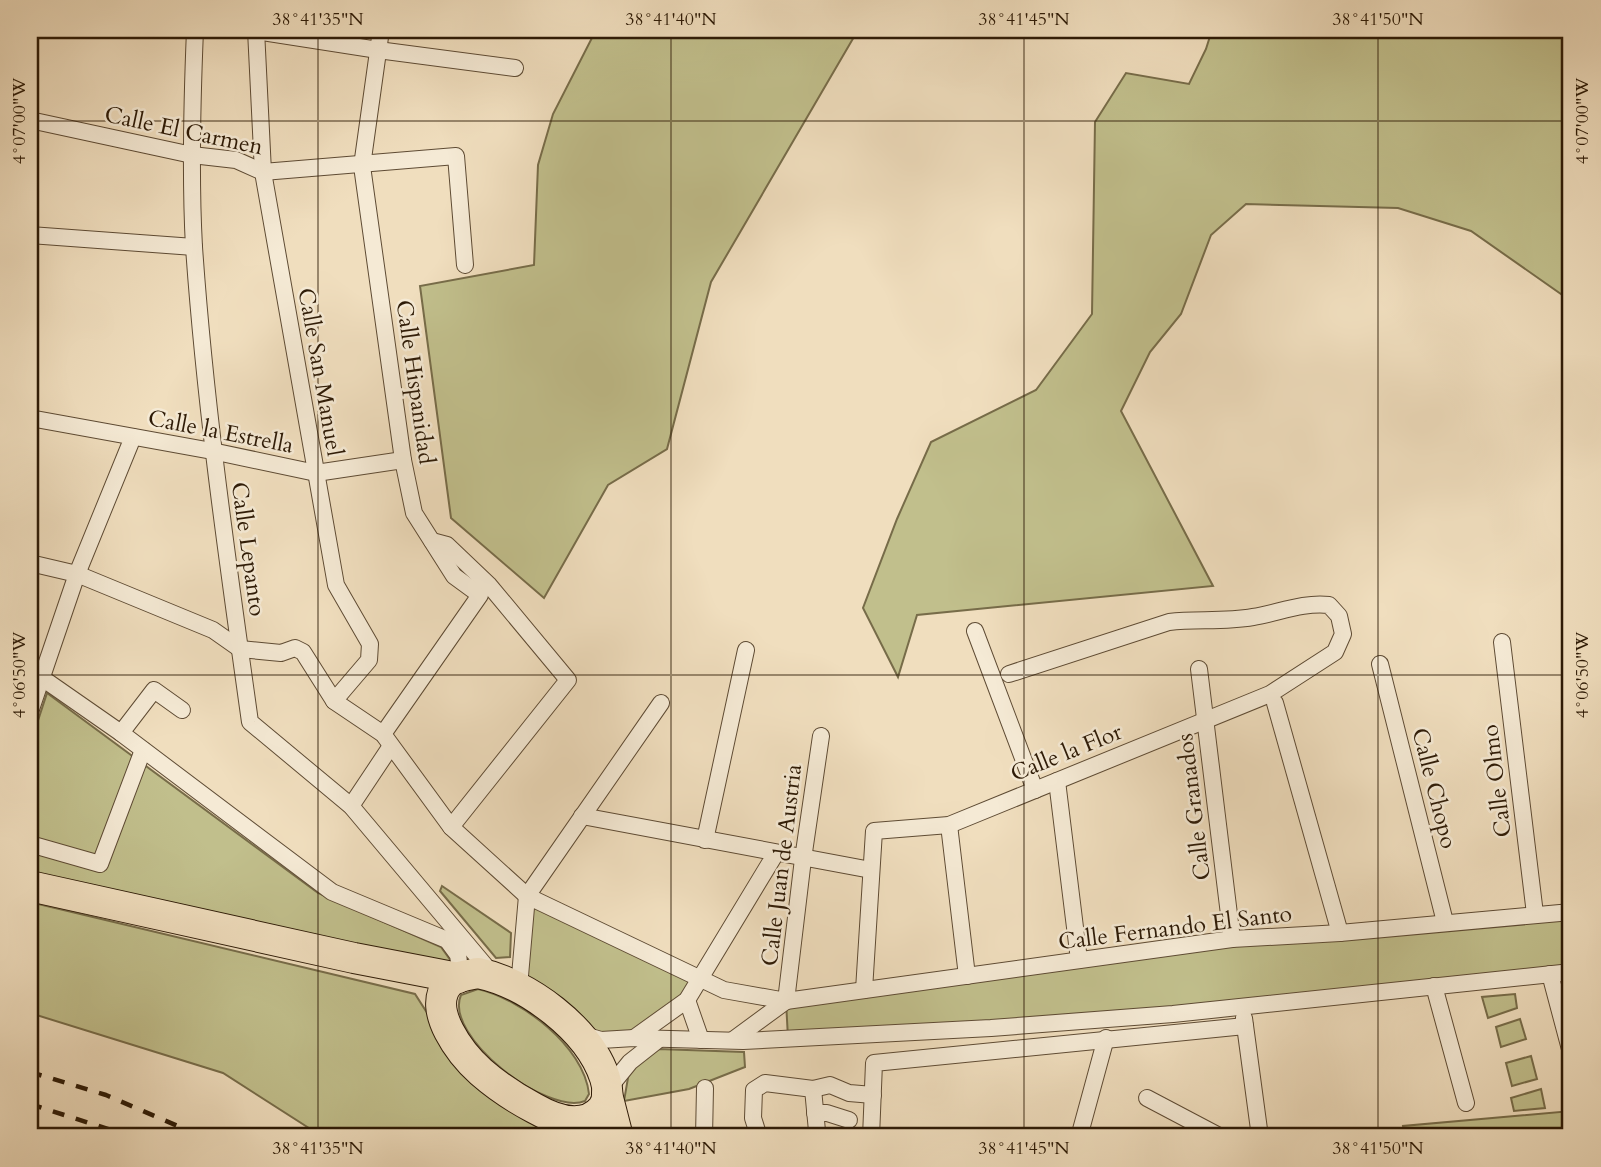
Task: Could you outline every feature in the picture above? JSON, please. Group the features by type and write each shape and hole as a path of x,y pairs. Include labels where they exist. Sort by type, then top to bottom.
{"highway":[{"path":"30,886 400,967 459,977"},
{"path":"400,967 443,1017 461,1051 498,1086 543,1113 583,1122 594,1117 605,1105 607,1092"},
{"path":"443,1017 441,1003 448,984 459,977 478,973 506,982 541,1002 589,1047 598,1062 618,1137"},
{"path":"566,1120 593,1137"}],"street":[{"name":"Calle Lepanto","path":"195,30 192,155 194,247 212,451 250,722 351,806 506,982"},
{"name":"Calle Hispanidad","path":"381,30 362,166 403,460 414,513 432,541 447,545 489,585 568,680 451,827"},
{"path":"256,31 515,68"},
{"name":"Calle San Manuel","path":"256,31 263,172 336,585 370,644 369,660 334,701"},
{"name":"Calle El Carmen","path":"30,120 192,155 236,160 263,172 362,166 456,156 465,265"},
{"path":"30,235 194,247"},
{"name":"Calle la Estrella","path":"30,418 316,473 403,460"},
{"path":"30,712 36,676 133,437"},
{"path":"351,806 387,740 481,595 454,576 432,541"},
{"path":"30,563 77,574 213,630 240,649"},
{"name":"Calle la Flor","path":"871,870 874,831 949,825 1205,720 1273,699 1335,652 1343,634 1339,616 1329,605 1315,604 1251,618 1169,622 1009,674"},
{"path":"975,631 1035,790"},
{"name":"Calle Olmo","path":"1502,642 1535,914"},
{"name":"Calle Fernando El Santo","path":"240,649 281,653 295,648 303,652 334,701 387,740 451,827 527,896 724,990 786,1001 1232,939 1340,933 1571,912"},
{"path":"705,841 746,650"},
{"name":"Calle Chopo","path":"1380,664 1445,922"},
{"name":"Calle Granados","path":"1199,668 1232,939"},
{"path":"36,676 121,733 332,892 447,940 458,955 459,977"},
{"path":"121,733 149,687 182,710"},
{"path":"1273,699 1340,933"},
{"path":"506,982 527,896 661,703"},
{"name":"Calle Juan de Austria","path":"786,1001 821,736"},
{"path":"30,844 100,864 143,750"},
{"path":"1057,781 1079,960"},
{"path":"582,816 871,870 864,990"},
{"path":"949,825 967,976"},
{"path":"634,1038 687,1000 776,853"},
{"path":"575,1033 601,1040 634,1038 733,1041 991,1028 1243,1006 1571,972"},
{"path":"1550,974 1571,1053"},
{"path":"1434,986 1466,1103"},
{"path":"687,1000 701,1040"},
{"name":"Calle Fernando El Santo","path":"733,1041 786,1001"},
{"path":"1243,1006 1260,1137"},
{"path":"871,1137 874,1063 1245,1026"},
{"path":"1079,1137 1106,1038"},
{"path":"607,1092 630,1062 658,1040"},
{"path":"759,1137 753,1118 754,1090 765,1083 813,1089 830,1085 849,1093 873,1094"},
{"path":"704,1137 705,1088"},
{"path":"813,1089 815,1137"},
{"path":"1147,1098 1221,1137"},
{"path":"815,1113 827,1113 849,1120"}],"shaded area":[{"path":"596,30 858,30 711,282 667,449 608,485 544,598 451,518 420,286 534,265 538,165 553,114"},
{"path":"1212,30 1571,30 1571,301 1471,231 1398,208 1246,204 1211,235 1181,314 1150,352 1121,411 1213,586 917,615 898,677 863,608 897,519 931,442 1036,390 1092,314 1095,122 1126,73 1189,84"},
{"path":"47,693 318,893 441,947 451,961 438,964 30,876 30,745"},
{"path":"442,886 511,933 510,957 496,958 440,891"},
{"path":"527,896 698,979 687,1000 634,1038 601,1040 519,987"},
{"path":"30,902 415,994 472,1083 559,1137 323,1137 223,1073 30,1013"},
{"path":"1571,905 1571,972 1243,1006 788,1038 786,1001"},
{"path":"478,989 495,994 531,1014 563,1042 585,1076 589,1094 585,1101 568,1102 547,1097 524,1085 482,1051 467,1031 460,1012 461,995"},
{"path":"1515,994 1517,1008 1488,1018 1482,997"},
{"path":"1520,1019 1526,1039 1501,1047 1496,1027"},
{"path":"658,1049 744,1052 745,1067 689,1089 624,1101 629,1072"},
{"path":"1531,1056 1537,1079 1512,1086 1506,1063"},
{"path":"1541,1089 1545,1108 1514,1111 1511,1098"},
{"path":"1571,1111 1571,1137 1405,1137 1403,1126"}],"railway":[{"path":"30,1072 106,1095 203,1137"},
{"path":"30,1104 133,1137"}]}
